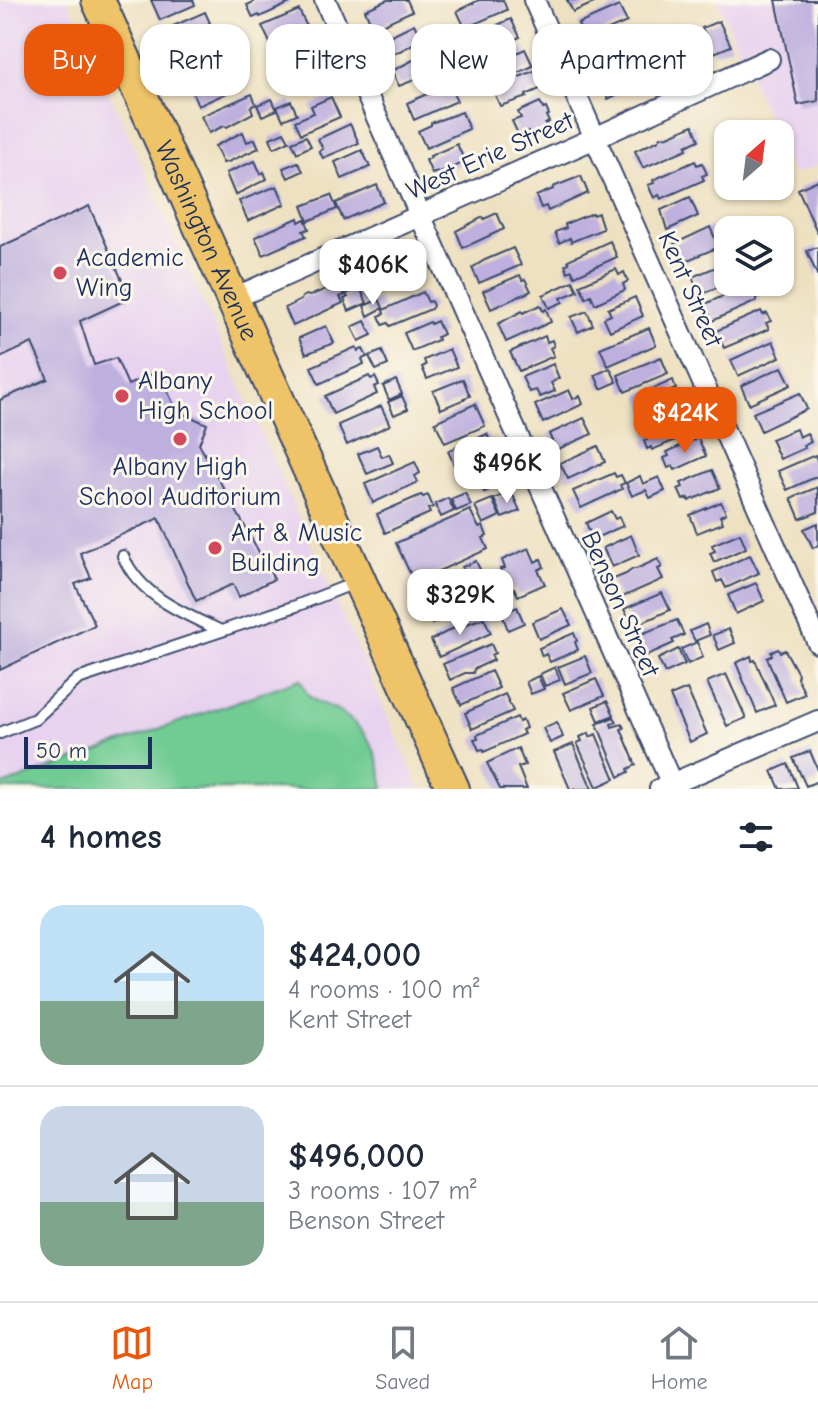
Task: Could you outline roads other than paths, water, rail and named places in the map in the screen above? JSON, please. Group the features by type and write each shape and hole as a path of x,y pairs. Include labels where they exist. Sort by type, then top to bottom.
{"main road":[{"name":"Washington Avenue","path":"98,0 109,24"},
{"name":"Washington Avenue","path":"124,59 453,789"}],"street":[{"name":"Benson Street","path":"325,0 668,787"},
{"name":"Kent Street","path":"534,0 818,643"},
{"name":"West Erie Street","path":"232,299 769,59"},
{"path":"668,787 818,721"}],"lane":[{"path":"123,556 130,572 145,588 174,609 221,631"},
{"path":"0,733 35,719 78,679 296,606 359,581"}],"place":[{"name":"Academic Wing","path":"60,273"},
{"name":"Albany High School","path":"122,396"},
{"name":"Albany High School Auditorium","path":"180,439"},
{"name":"Art & Music Building","path":"215,548"}]}
